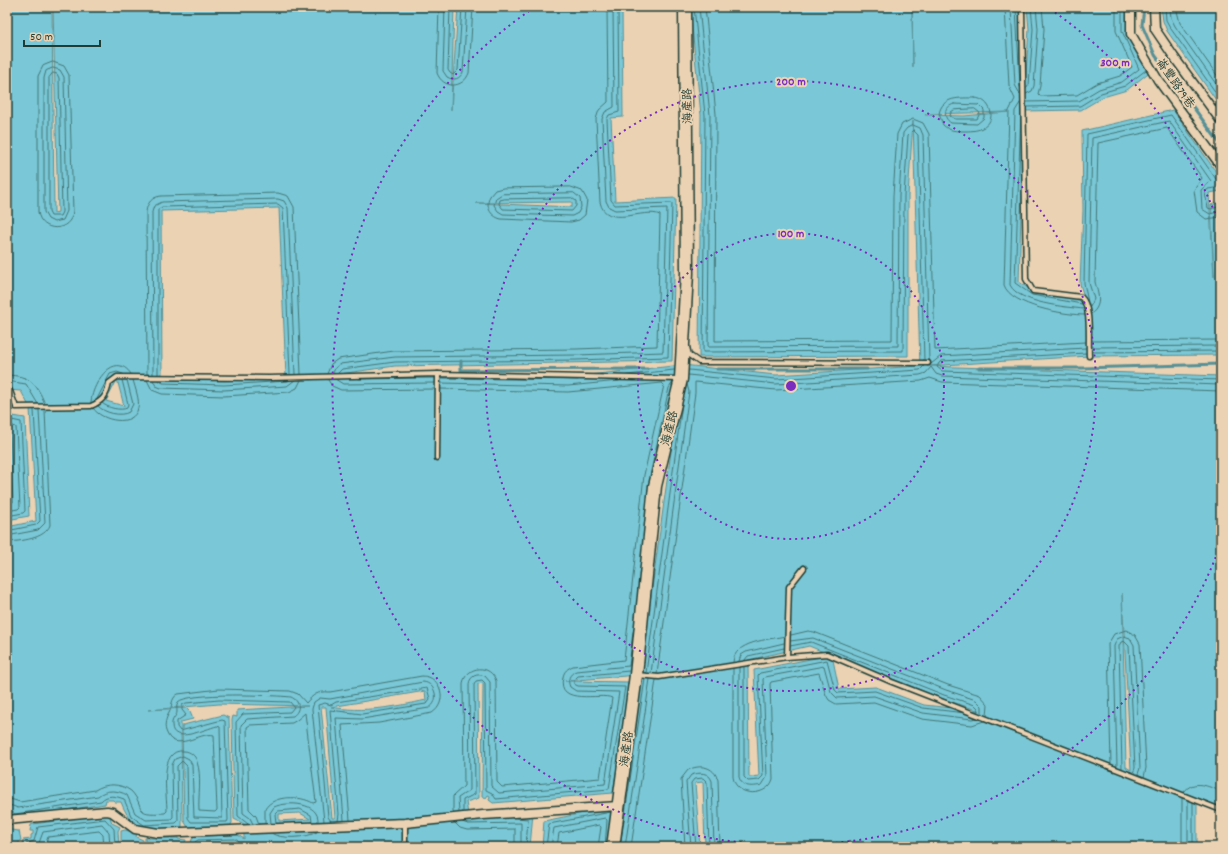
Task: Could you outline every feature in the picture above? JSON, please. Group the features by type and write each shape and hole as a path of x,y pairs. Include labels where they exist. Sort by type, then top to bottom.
{"street":[{"name":"海產路","path":"613,847 636,675 655,486 681,379 684,337 688,195 685,7"},
{"name":"崙豐路79巷","path":"1130,7 1130,34 1158,80 1221,166"},
{"path":"1154,7 1155,29 1221,121"},
{"path":"7,820 107,811 112,812 135,829 158,833 405,823 483,815 618,806"}],"lane":[{"path":"1022,7 1026,279 1033,291 1081,297 1085,301 1088,308 1089,356"},
{"path":"684,337 689,355 699,362 928,363"},
{"path":"7,391 10,391 16,407 91,406 100,402 107,393 109,382 117,377 269,378 438,374 681,379"},
{"path":"437,458 438,374"},
{"path":"787,657 789,587 804,568"},
{"path":"636,675 659,677 787,657 827,654 892,682 1221,810"},
{"path":"405,823 405,847"}],"water":[{"path":"7,7 52,7 54,213 58,212 53,7 454,7 451,110 458,7 622,7 623,117 611,118 615,201 676,198 672,361 395,366 332,375 568,377 683,365 776,375 920,366 913,121 908,196 908,356 699,357 701,115 690,7 1020,7 1023,32 1024,103 1029,29 1027,7 1131,7 1131,28 1152,70 1127,90 1103,97 1081,110 1024,111 1019,282 1033,291 1085,300 1080,284 1083,210 1082,131 1173,110 1221,179 1221,191 1209,193 1214,277 1211,205 1221,202 1221,355 1089,356 927,366 1221,376 1221,808 1197,799 1197,847 705,847 703,782 695,783 700,847 616,847 682,373 659,477 638,675 565,681 630,682 613,793 493,803 489,800 490,796 488,795 486,798 482,796 483,683 478,684 479,798 466,802 468,814 409,817 533,813 530,847 244,847 243,843 241,843 241,847 190,847 192,839 197,836 238,835 244,839 244,824 234,819 232,720 233,716 237,717 237,710 308,706 219,704 148,710 186,708 190,712 193,719 181,722 182,827 162,829 145,828 132,821 121,802 115,802 113,800 106,800 105,804 13,818 8,809 7,772 7,527 36,521 30,408 21,391 7,390","holes":["1009,112 964,116 925,115 926,114","572,202 572,207 476,203","279,208 286,377 224,381 162,379 161,211","117,379 124,406 106,401","1122,593 1131,770 1126,767","809,646 831,655 754,670 759,776 749,777 748,660","832,655 943,699 980,711 924,705 876,687 839,689","425,691 426,700 415,703 391,707 343,709 331,707","321,707 326,707 335,818 332,818","300,813 310,819 279,821 279,814"]},
{"path":"1161,7 1221,7 1221,107 1167,31 1163,21"},
{"path":"7,415 25,418 29,516 7,520"},
{"path":"223,715 229,718 232,823 230,826 188,827 184,821 182,727 183,725"},
{"path":"618,806 613,847 542,847 544,821"},
{"path":"109,814 112,823 120,827 118,831 119,847 22,847 23,840 31,839 33,831 30,831 31,825 33,824"},
{"path":"11,826 11,830 19,831 21,840 19,841 19,847 7,847 7,827"},
{"path":"125,830 137,833 136,837 143,840 142,847 121,847 121,831"},
{"path":"145,838 178,838 186,840 184,847 145,847"}],"waterway":[{"path":"1144,7 1142,25 1155,55 1221,145"},
{"path":"461,361 461,370 647,369"},
{"path":"979,368 1083,368 1221,364"},
{"path":"717,369 867,369"}]}
